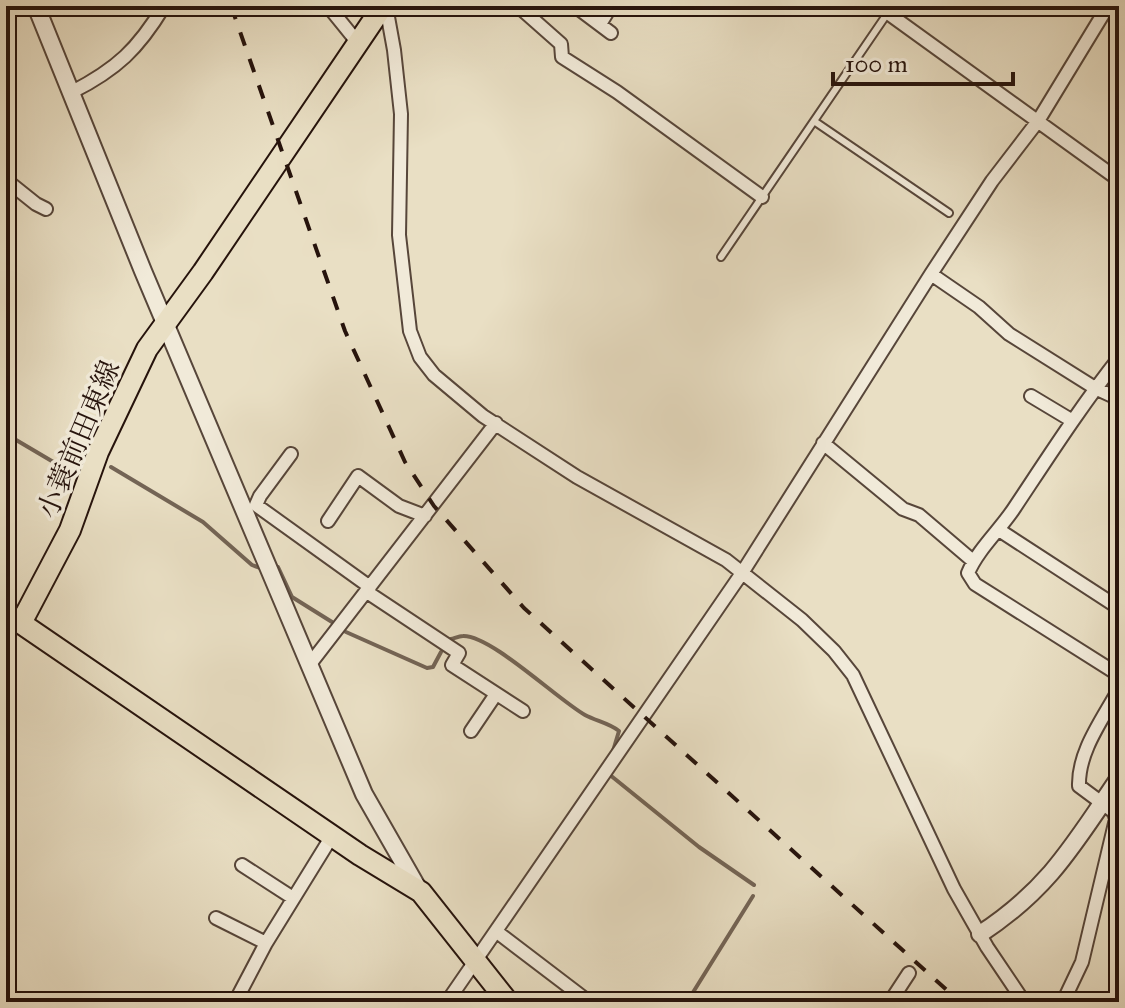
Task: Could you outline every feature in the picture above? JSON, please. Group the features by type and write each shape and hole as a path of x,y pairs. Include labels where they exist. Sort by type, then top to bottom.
{"main road":[{"name":"小蓑前田東線","path":"385,6 147,349 98,452 70,530 14,618 332,836 421,892 508,1002"}],"street":[{"path":"36,6 165,322 251,508 310,664 364,794 421,892"},
{"path":"72,92 119,64 134,50 164,6"},
{"path":"328,6 358,43"},
{"path":"385,6 394,50 401,114 399,235 410,331 420,357 434,375 483,416 560,466 726,560 802,620 834,651 853,675 954,889 1024,1002"},
{"path":"518,6 561,44 562,57 617,92 762,197"},
{"path":"575,6 611,33"},
{"path":"600,24 611,6"},
{"path":"447,1002 742,573 931,274 992,181 1038,121 1108,6"},
{"path":"881,8 1119,180"},
{"path":"6,180 46,209"},
{"path":"931,274 979,307 1009,334 1095,388 1119,399"},
{"path":"1119,358 1071,420 999,530 973,561 968,573 975,584 1119,675"},
{"path":"1031,396 1071,420"},
{"path":"310,664 496,423"},
{"path":"823,443 903,509 919,515 973,561"},
{"path":"251,508 291,454"},
{"path":"328,521 358,476 399,506 425,516"},
{"path":"251,508 459,653 452,665 523,711"},
{"path":"999,530 1119,608"},
{"path":"1063,1002 1082,962 1116,819 1114,812 1079,786 1078,774 1083,756 1119,689"},
{"path":"471,731 496,694"},
{"path":"980,934 1008,916 1057,868 1119,778"},
{"path":"235,1002 266,943 332,836"},
{"path":"242,865 293,898"},
{"path":"216,918 266,943"},
{"path":"497,932 589,1002"},
{"path":"890,1002 909,973"}],"lane":[{"path":"721,257 814,121 881,8"},
{"path":"814,121 949,213"}],"waterway":[{"path":"6,434 72,473"},
{"path":"111,467 203,522 252,565 260,568"},
{"path":"278,567 292,597 332,622"},
{"path":"346,632 427,668 433,667 441,652"},
{"path":"451,639 463,636 475,638 490,646 585,715 615,728 619,731 613,751"},
{"path":"610,775 699,847 754,885"},
{"path":"687,1002 753,896"}],"railway":[{"path":"231,6 345,331 405,462 434,506 524,608 960,1002"}]}
